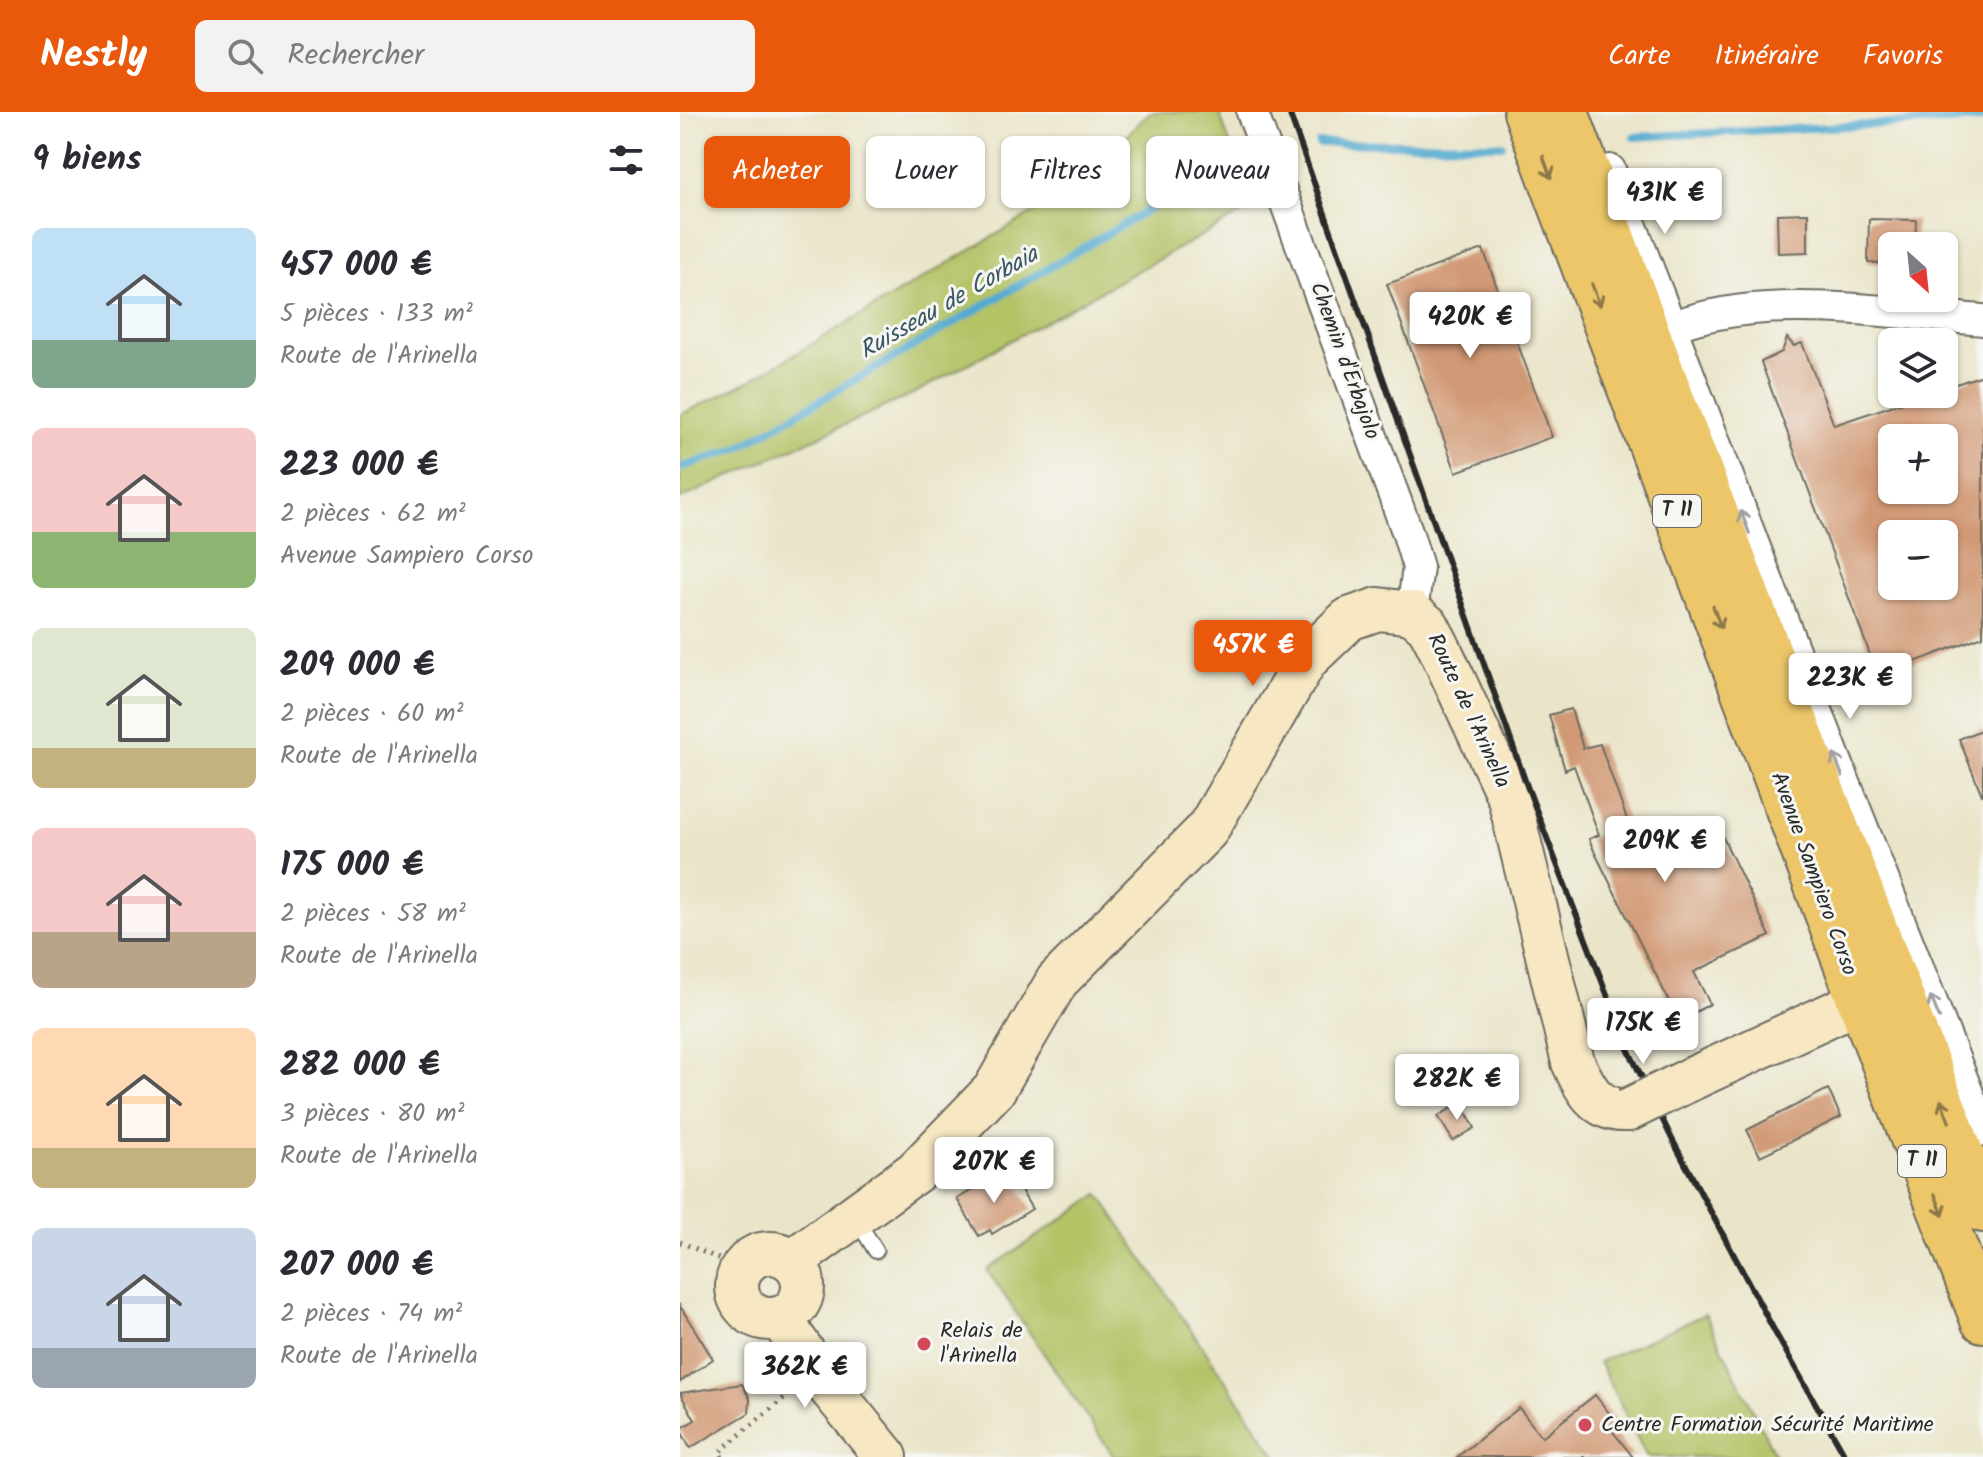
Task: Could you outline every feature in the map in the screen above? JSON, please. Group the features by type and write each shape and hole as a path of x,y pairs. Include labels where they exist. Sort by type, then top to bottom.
{"main road":[{"name":"Avenue Sampiero Corso","path":"1526,112 1983,1320"},
{"name":"Avenue Sampiero Corso","path":"1566,112 1662,340 1983,1210"}],"street":[{"name":"Chemin d'Erbajolo","path":"1252,112 1407,531 1418,567 1412,613"},
{"path":"1588,112 1662,340 1735,311 1802,307 1983,320"},
{"name":"Avenue Sampiero Corso","path":"1662,340 1834,755 1983,1131"},
{"name":"Route de l'Arinella","path":"792,1261 865,1234 915,1172 994,1090 1057,981 1207,830 1306,660 1349,619 1378,609 1412,613 1428,626 1509,798 1573,1062 1589,1094 1601,1105 1618,1111 1628,1110 1860,1001"},
{"path":"771,1253 792,1261 803,1281 803,1293 791,1312 769,1320 748,1311 737,1291 737,1279 742,1269 759,1255 771,1253"},
{"path":"780,1318 819,1375 886,1457"}],"path":[{"path":"680,1242 742,1269"},
{"path":"722,1457 719,1452 800,1385 819,1375"}],"green space":[{"path":"1150,112 1219,112 1227,136 1146,136 1146,208 1252,208 915,393 680,499 680,415 751,380 1041,208 1130,208 1130,136 1126,136"},
{"path":"1099,1194 1277,1457 1114,1457 987,1270"},
{"path":"1705,1314 1776,1457 1647,1457 1599,1362"}],"building":[{"path":"1808,213 1808,252 1778,253 1777,214"},
{"path":"1869,219 1916,220 1916,232 1878,232 1878,263 1868,263"},
{"path":"1483,249 1552,437 1456,472 1387,284"},
{"path":"1787,338 1794,346 1802,343 1834,425 1885,408 1958,408 1958,383 1983,375 1983,636 1878,676 1761,362 1782,352"},
{"path":"1571,709 1583,748 1600,744 1645,861 1718,827 1770,936 1694,972 1710,1004 1679,1021 1589,839 1599,835 1574,766 1565,770 1549,715"},
{"path":"1983,729 1983,795 1982,795 1959,739"},
{"path":"1828,1089 1841,1117 1760,1156 1747,1130"},
{"path":"1461,1103 1475,1128 1453,1141 1438,1116"},
{"path":"1012,1175 1032,1209 992,1234 990,1230 979,1236 957,1199 994,1177 998,1183"},
{"path":"680,1306 713,1359 680,1382"},
{"path":"742,1384 750,1399 749,1413 690,1448 680,1429 695,1420 680,1393"},
{"name":"Centre Formation Sécurité Maritime","path":"1595,1395 1617,1423 1610,1428 1633,1457 1457,1457 1519,1408 1542,1437"}],"waterway":[{"name":"Ruisseau de Corbaia","path":"1634,137 1983,119"},
{"name":"Ruisseau de Corbaia","path":"1319,143 1502,145"},
{"name":"Ruisseau de Corbaia","path":"680,468 738,448 1152,208"}],"railway":[{"path":"1289,112 1527,786 1628,1049 1673,1141 1776,1334 1846,1457"}],"place":[{"name":"Relais de l'Arinella","path":"924,1344"},
{"name":"Centre Formation Sécurité Maritime","path":"1585,1425"}]}
